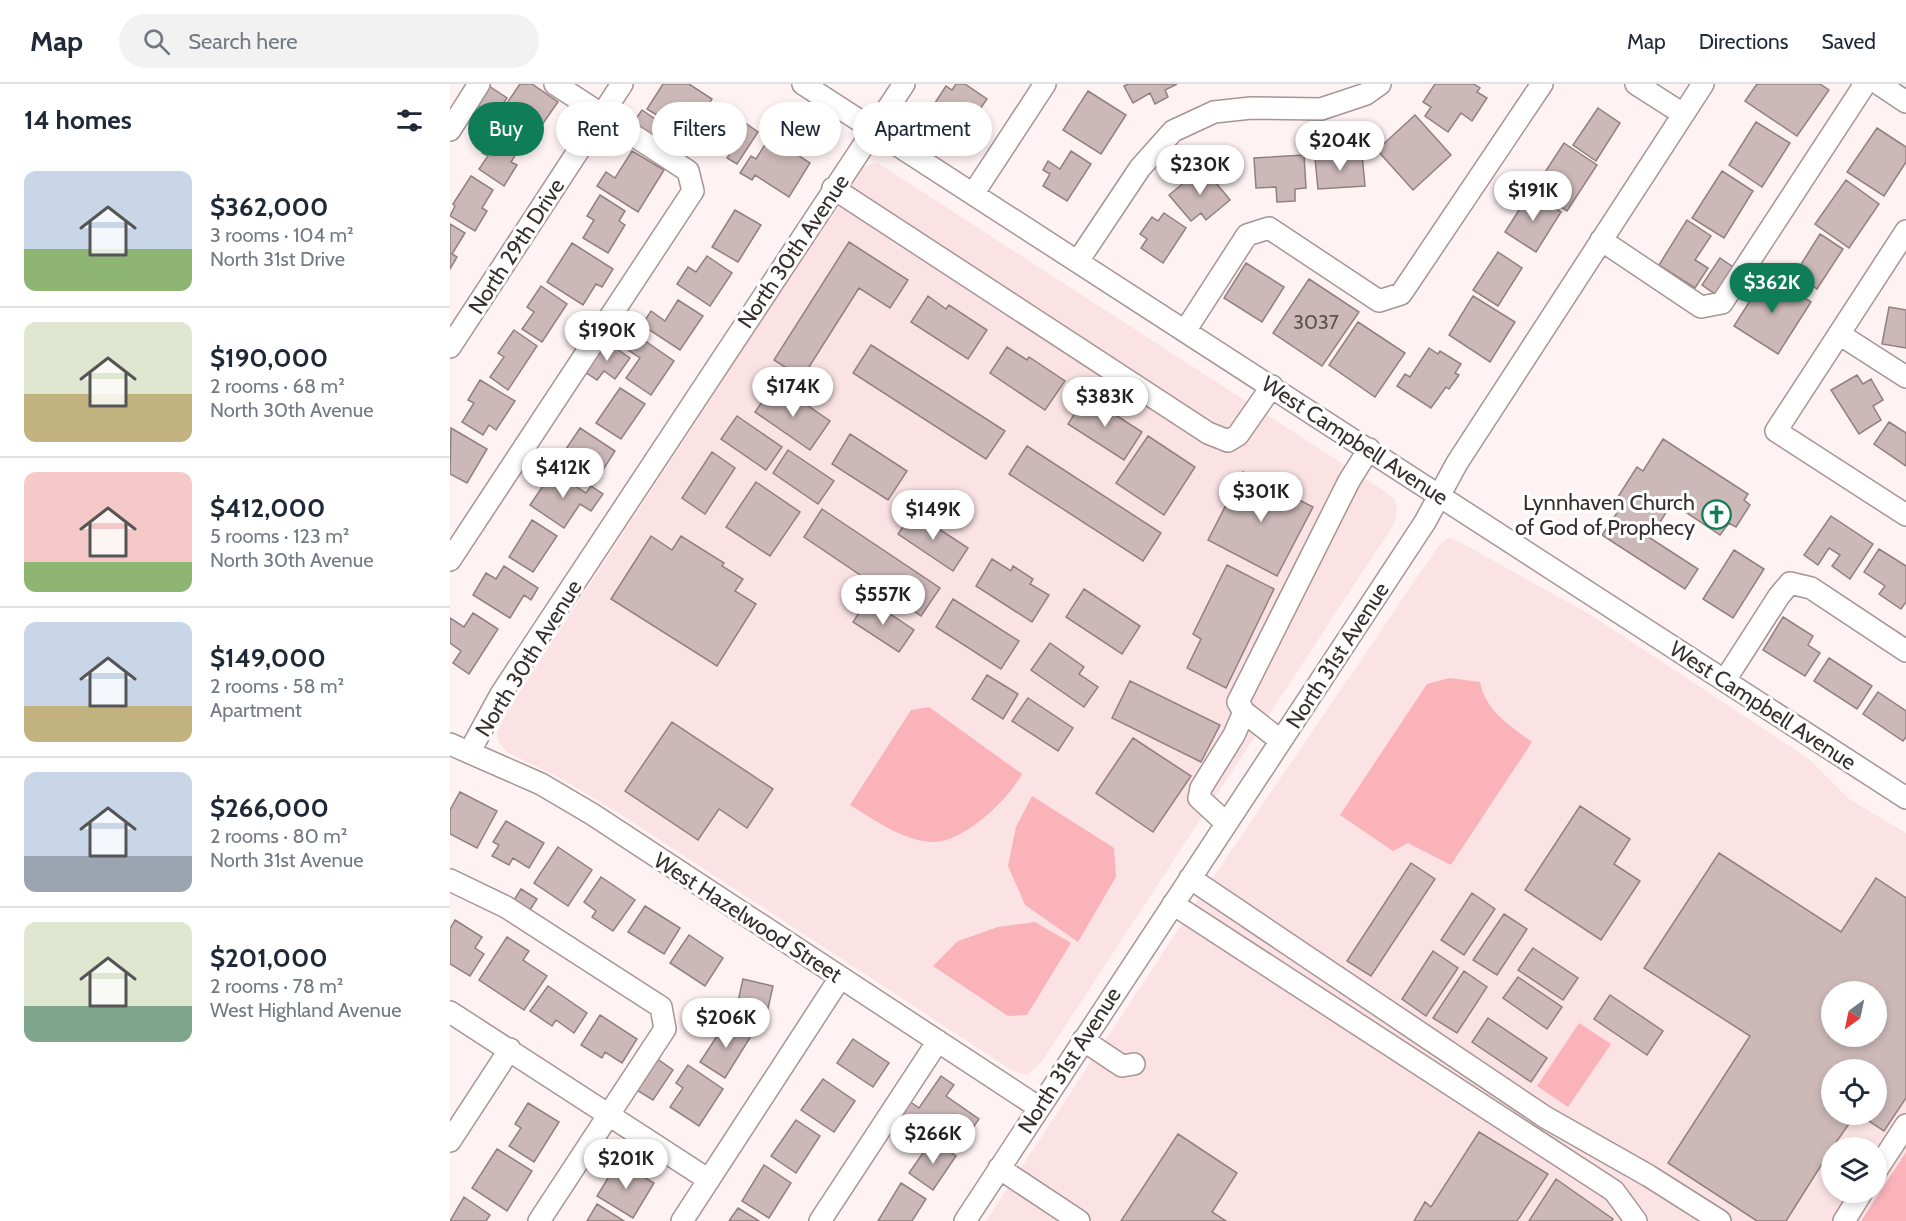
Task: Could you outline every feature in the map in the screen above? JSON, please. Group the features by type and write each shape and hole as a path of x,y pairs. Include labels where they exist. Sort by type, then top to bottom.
{"street":[{"path":"450,130 480,84"},
{"path":"555,84 583,102"},
{"name":"North 29th Drive","path":"610,102 622,84"},
{"name":"West Campbell Avenue","path":"803,84 853,116"},
{"name":"North 30th Avenue","path":"892,102 904,84"},
{"path":"973,194 1045,84"},
{"path":"1078,261 1140,168 1173,131 1214,112 1251,108 1321,109 1366,94 1380,84"},
{"path":"1185,331 1247,235 1269,228 1379,301 1401,294 1542,84"},
{"path":"1636,84 1683,114"},
{"name":"North 31st Avenue","path":"964,1221 1281,741 1440,495 1457,463 1703,84"},
{"path":"1601,240 1701,306 1722,303 1865,84"},
{"path":"1879,84 1906,102"},
{"path":"450,560 693,191 688,171 640,139"},
{"name":"North 29th Drive","path":"450,348 575,156"},
{"name":"North 30th Avenue","path":"470,751 501,694 855,156"},
{"name":"West Campbell Avenue","path":"915,156 1906,798"},
{"path":"833,188 1208,433 1228,441 1239,435 1272,386"},
{"path":"1904,240 1776,431 1906,515"},
{"path":"1839,334 1906,377"},
{"path":"1281,741 1244,712 1238,702 1349,481 1369,449"},
{"path":"1725,680 1790,583 1810,588 1906,651"},
{"path":"1226,823 1199,798 1201,788 1234,735 1244,712"},
{"name":"West Hazelwood Street","path":"450,744 542,784 592,814 1038,1107"},
{"path":"1190,878 1545,1117 1649,1176 1720,1221"},
{"path":"450,880 506,908 661,1007 665,1029 539,1221"},
{"path":"1173,904 1614,1191 1636,1221"},
{"path":"682,1221 840,978"},
{"path":"450,1011 709,1179"},
{"path":"1083,1040 1122,1066 1134,1064"},
{"path":"820,1221 938,1041"},
{"path":"450,1141 510,1049"},
{"path":"1887,1154 1906,1125"},
{"path":"999,1168 1079,1221"},
{"path":"1844,1221 1855,1203"}],"shaded area":[{"path":"878,163 1383,490 1395,500 1397,509 1394,524 1041,1063 1027,1075 1013,1071 617,812 560,778 507,752 498,741 497,732 507,711 855,178 864,166"},
{"path":"1448,538 1460,542 1591,615 1808,758 1849,799 1906,833 1906,1152 1887,1181 1887,1137 1821,1137 1821,1203 1873,1203 1861,1221 986,1221 1197,901 1439,545"},
{"path":"1450,678 1480,682 1487,701 1493,709 1532,742 1451,865 1408,843 1393,851 1340,815 1427,684"},
{"path":"929,707 1022,774 996,807 971,828 945,840 933,842 900,834 850,805 911,710"},
{"path":"1032,796 1114,848 1116,877 1078,942 1025,905 1008,866 1016,827"},
{"path":"1035,922 1071,943 1027,1015 1008,1016 933,966 958,941 998,927"},
{"path":"1579,1023 1611,1044 1568,1107 1537,1086"},
{"path":"1906,1152 1906,1221 1861,1221 1873,1203 1887,1203 1887,1181"}],"building":[{"path":"520,84 532,84 558,102 544,122 544,102 508,102"},
{"path":"663,84 689,84 712,99 710,102 652,102 652,112 647,109"},
{"path":"956,84 965,84 987,99 985,102 936,102 946,86 952,90"},
{"path":"1128,84 1177,84 1165,90 1168,97 1155,104 1150,93 1133,103 1124,86"},
{"path":"1435,84 1474,84 1480,88 1477,92 1487,98 1472,121 1461,113 1448,132 1425,116 1431,107 1423,102"},
{"path":"1757,84 1820,84 1829,90 1797,136 1745,101"},
{"path":"489,86 507,98 504,102 478,102"},
{"path":"1088,91 1126,115 1101,154 1063,130"},
{"path":"1598,108 1620,123 1596,161 1573,145"},
{"path":"642,110 652,117 650,139 640,132"},
{"path":"1415,115 1451,155 1413,190 1377,150"},
{"path":"1756,122 1790,143 1762,187 1729,165"},
{"path":"747,124 758,132 747,149"},
{"path":"1877,128 1906,147 1906,162 1884,196 1847,172"},
{"path":"1564,143 1597,165 1567,211 1534,189"},
{"path":"1071,151 1091,164 1067,201 1043,186 1050,174 1043,170 1048,161 1060,169"},
{"path":"759,154 799,156 810,163 789,197 755,175 752,180 740,173 751,156 756,159"},
{"path":"1362,154 1365,186 1318,189 1315,158"},
{"path":"1304,155 1306,188 1295,189 1295,201 1277,202 1276,187 1256,188 1254,158"},
{"path":"488,156 515,156 511,162 517,165 504,186 479,169"},
{"path":"629,156 640,156 664,170 638,212 597,186 606,172 615,178"},
{"path":"728,156 742,156 737,164 727,158"},
{"path":"1203,167 1230,200 1206,220 1201,213 1191,221 1169,195"},
{"path":"1722,171 1753,191 1724,238 1692,218"},
{"path":"471,176 493,190 482,208 487,211 475,231 450,216 455,206 453,204"},
{"path":"1846,180 1879,204 1849,248 1815,224"},
{"path":"1530,193 1561,212 1536,252 1505,232"},
{"path":"600,195 625,211 619,221 625,225 608,253 583,238 594,220 587,216"},
{"path":"735,210 761,225 738,262 712,247"},
{"path":"1164,213 1186,228 1163,263 1141,248 1147,239 1140,234 1152,217 1158,221"},
{"path":"1687,220 1711,236 1695,260 1708,268 1695,288 1659,265"},
{"path":"450,224 465,233 452,254 457,257 450,269"},
{"path":"1820,234 1843,249 1817,289 1795,274"},
{"path":"849,242 908,280 890,308 859,288 802,378 774,360"},
{"path":"572,243 613,269 602,287 596,284 583,305 547,282"},
{"path":"1498,252 1522,268 1498,306 1473,290"},
{"path":"707,256 732,273 710,306 677,284 688,267 696,272"},
{"path":"1720,258 1736,269 1718,296 1702,285"},
{"path":"1246,263 1284,287 1262,322 1224,298"},
{"path":"1767,274 1811,302 1778,354 1734,326"},
{"path":"1309,279 1359,312 1322,366 1273,333"},
{"path":"541,286 567,304 542,342 522,329 534,312 527,307"},
{"path":"928,296 946,309 949,305 987,330 968,359 911,322"},
{"path":"1473,296 1515,322 1490,362 1449,335"},
{"path":"678,300 703,316 680,350 642,325 651,311 665,321"},
{"path":"1889,307 1906,310 1906,348 1882,344"},
{"path":"1358,322 1405,353 1375,397 1329,365"},
{"path":"514,330 537,346 508,390 490,377 504,357 498,353"},
{"path":"638,336 674,361 651,395 626,378 640,358 628,350"},
{"path":"605,341 630,358 615,379 604,371 597,380 585,372"},
{"path":"871,345 1005,431 986,459 853,373"},
{"path":"1007,347 1027,360 1029,357 1065,381 1045,410 990,373"},
{"path":"1429,348 1438,354 1440,351 1461,364 1455,373 1459,375 1449,389 1446,387 1431,408 1397,386 1405,374 1410,377"},
{"path":"1857,375 1863,384 1871,379 1883,400 1873,406 1881,420 1859,434 1831,390"},
{"path":"480,380 515,401 496,430 489,425 483,435 462,422 474,403 468,400"},
{"path":"773,386 787,396 783,400 790,405 795,397 830,421 810,450 755,412"},
{"path":"620,388 645,404 621,439 596,423"},
{"path":"1086,396 1142,432 1124,460 1068,424"},
{"path":"737,416 782,447 766,470 721,439"},
{"path":"1889,422 1906,433 1906,466 1874,444"},
{"path":"451,428 487,449 467,483 450,474"},
{"path":"580,428 615,451 594,484 558,461"},
{"path":"850,434 907,471 888,500 832,464"},
{"path":"1148,436 1195,467 1164,515 1116,483"},
{"name":"Lynnhaven Church of God of Prophecy","path":"1663,439 1748,494 1744,500 1750,505 1736,527 1729,523 1720,535 1672,503 1650,538 1698,569 1685,589 1602,535 1621,507 1614,503 1637,467 1643,471"},
{"path":"1027,446 1161,533 1143,561 1009,474"},
{"path":"788,450 834,481 818,504 773,473"},
{"path":"712,452 735,468 705,514 682,498"},
{"path":"553,471 586,493 591,486 603,494 591,511 580,504 564,528 530,505"},
{"path":"1243,472 1259,480 1262,473 1279,482 1276,488 1313,507 1277,576 1208,540"},
{"path":"756,482 800,512 770,556 726,527"},
{"path":"822,509 940,588 921,616 804,537"},
{"path":"913,512 968,548 953,571 898,534"},
{"path":"1831,516 1873,544 1850,579 1832,566 1840,555 1829,548 1818,565 1804,555"},
{"path":"532,520 557,536 533,572 509,557"},
{"path":"651,536 672,550 681,536 724,563 722,566 743,579 735,591 756,604 717,666 611,599"},
{"path":"1879,549 1906,566 1906,602 1901,609 1879,594 1885,586 1864,572"},
{"path":"1734,550 1764,569 1733,618 1703,599"},
{"path":"992,559 1011,571 1013,566 1033,579 1030,584 1049,595 1032,622 976,586"},
{"path":"1227,565 1274,589 1226,688 1187,668 1201,639 1193,634"},
{"path":"504,566 538,588 531,600 524,595 510,618 473,595 486,573 496,579"},
{"path":"1084,589 1140,626 1122,654 1066,617"},
{"path":"868,599 914,630 899,652 853,622"},
{"path":"953,599 1019,641 1001,669 936,627"},
{"path":"473,613 498,629 469,674 453,663 461,651 450,643 450,618 464,627"},
{"path":"1783,617 1813,636 1808,645 1820,653 1805,676 1763,650"},
{"path":"1050,643 1084,667 1079,674 1098,687 1084,707 1031,670"},
{"path":"1829,658 1872,686 1857,709 1814,681"},
{"path":"987,675 1018,694 1003,719 972,699"},
{"path":"1130,681 1220,725 1201,762 1112,718"},
{"path":"1878,692 1906,711 1906,737 1903,741 1863,714"},
{"path":"1028,698 1073,728 1058,751 1012,721"},
{"path":"672,722 773,789 747,828 719,809 698,840 625,791"},
{"path":"1133,738 1191,776 1153,832 1096,793"},
{"path":"460,792 497,811 477,848 450,834 450,810"},
{"path":"1580,806 1630,839 1614,864 1640,881 1601,940 1525,890"},
{"path":"506,821 544,843 529,868 513,858 509,865 492,856 499,845 493,842"},
{"path":"558,847 592,870 568,906 534,883"},
{"path":"1719,853 1841,932 1876,878 1906,898 1906,1098 1884,1131 1875,1125 1887,1125 1887,1059 1821,1059 1821,1125 1848,1125 1840,1137 1821,1137 1821,1165 1786,1221 1757,1221 1668,1163 1750,1036 1644,968"},
{"path":"1411,863 1435,879 1371,976 1347,961"},
{"path":"601,877 635,900 613,931 592,917 596,911 584,902"},
{"path":"521,889 537,899 528,913 512,903"},
{"path":"1472,893 1495,909 1464,955 1441,940"},
{"path":"645,906 680,928 664,954 628,932"},
{"path":"1504,914 1527,929 1497,975 1473,960"},
{"path":"455,920 482,937 475,948 484,954 470,976 450,964 450,929"},
{"path":"689,935 723,958 705,986 670,963"},
{"path":"507,937 529,951 523,960 547,976 524,1010 479,980"},
{"path":"1533,948 1578,978 1563,1000 1518,970"},
{"path":"1433,951 1458,968 1426,1016 1402,999"},
{"path":"1464,971 1487,987 1457,1033 1433,1018"},
{"path":"1518,977 1562,1007 1547,1029 1503,998"},
{"path":"743,979 773,986 764,1026 734,1019"},
{"path":"548,986 587,1013 574,1033 556,1020 552,1026 530,1011"},
{"path":"1610,995 1663,1031 1647,1055 1594,1019"},
{"path":"600,1015 637,1039 622,1063 605,1052 602,1058 581,1045"},
{"path":"1488,1018 1547,1058 1531,1082 1472,1042"},
{"path":"727,1021 751,1036 725,1078 700,1062"},
{"path":"853,1039 889,1063 873,1087 837,1063"},
{"path":"656,1058 673,1070 653,1100 635,1089"},
{"path":"688,1065 723,1089 699,1126 670,1107 683,1088 676,1083"},
{"path":"941,1076 954,1085 946,1096 979,1119 957,1151 901,1113 909,1101 919,1108"},
{"path":"823,1079 855,1101 834,1132 801,1110"},
{"path":"528,1103 559,1122 534,1162 509,1146 521,1128 515,1124"},
{"path":"796,1120 820,1136 796,1173 771,1156"},
{"path":"1479,1132 1548,1174 1517,1221 1414,1221 1425,1202 1431,1207"},
{"path":"1178,1134 1237,1173 1212,1212 1226,1221 1121,1221"},
{"path":"932,1140 956,1156 933,1190 909,1173"},
{"path":"497,1149 532,1171 507,1211 472,1188"},
{"path":"618,1162 654,1183 633,1218 597,1196"},
{"path":"764,1165 791,1183 769,1218 742,1201"},
{"path":"1556,1179 1613,1219 1612,1221 1529,1221"},
{"path":"901,1183 926,1199 912,1221 878,1221"},
{"path":"464,1197 490,1215 486,1221 450,1221"},
{"path":"597,1204 624,1221 587,1221"},
{"path":"738,1208 759,1221 729,1221"}],"place":[{"name":"Lynnhaven Church of God of Prophecy","path":"1716,515"}]}
